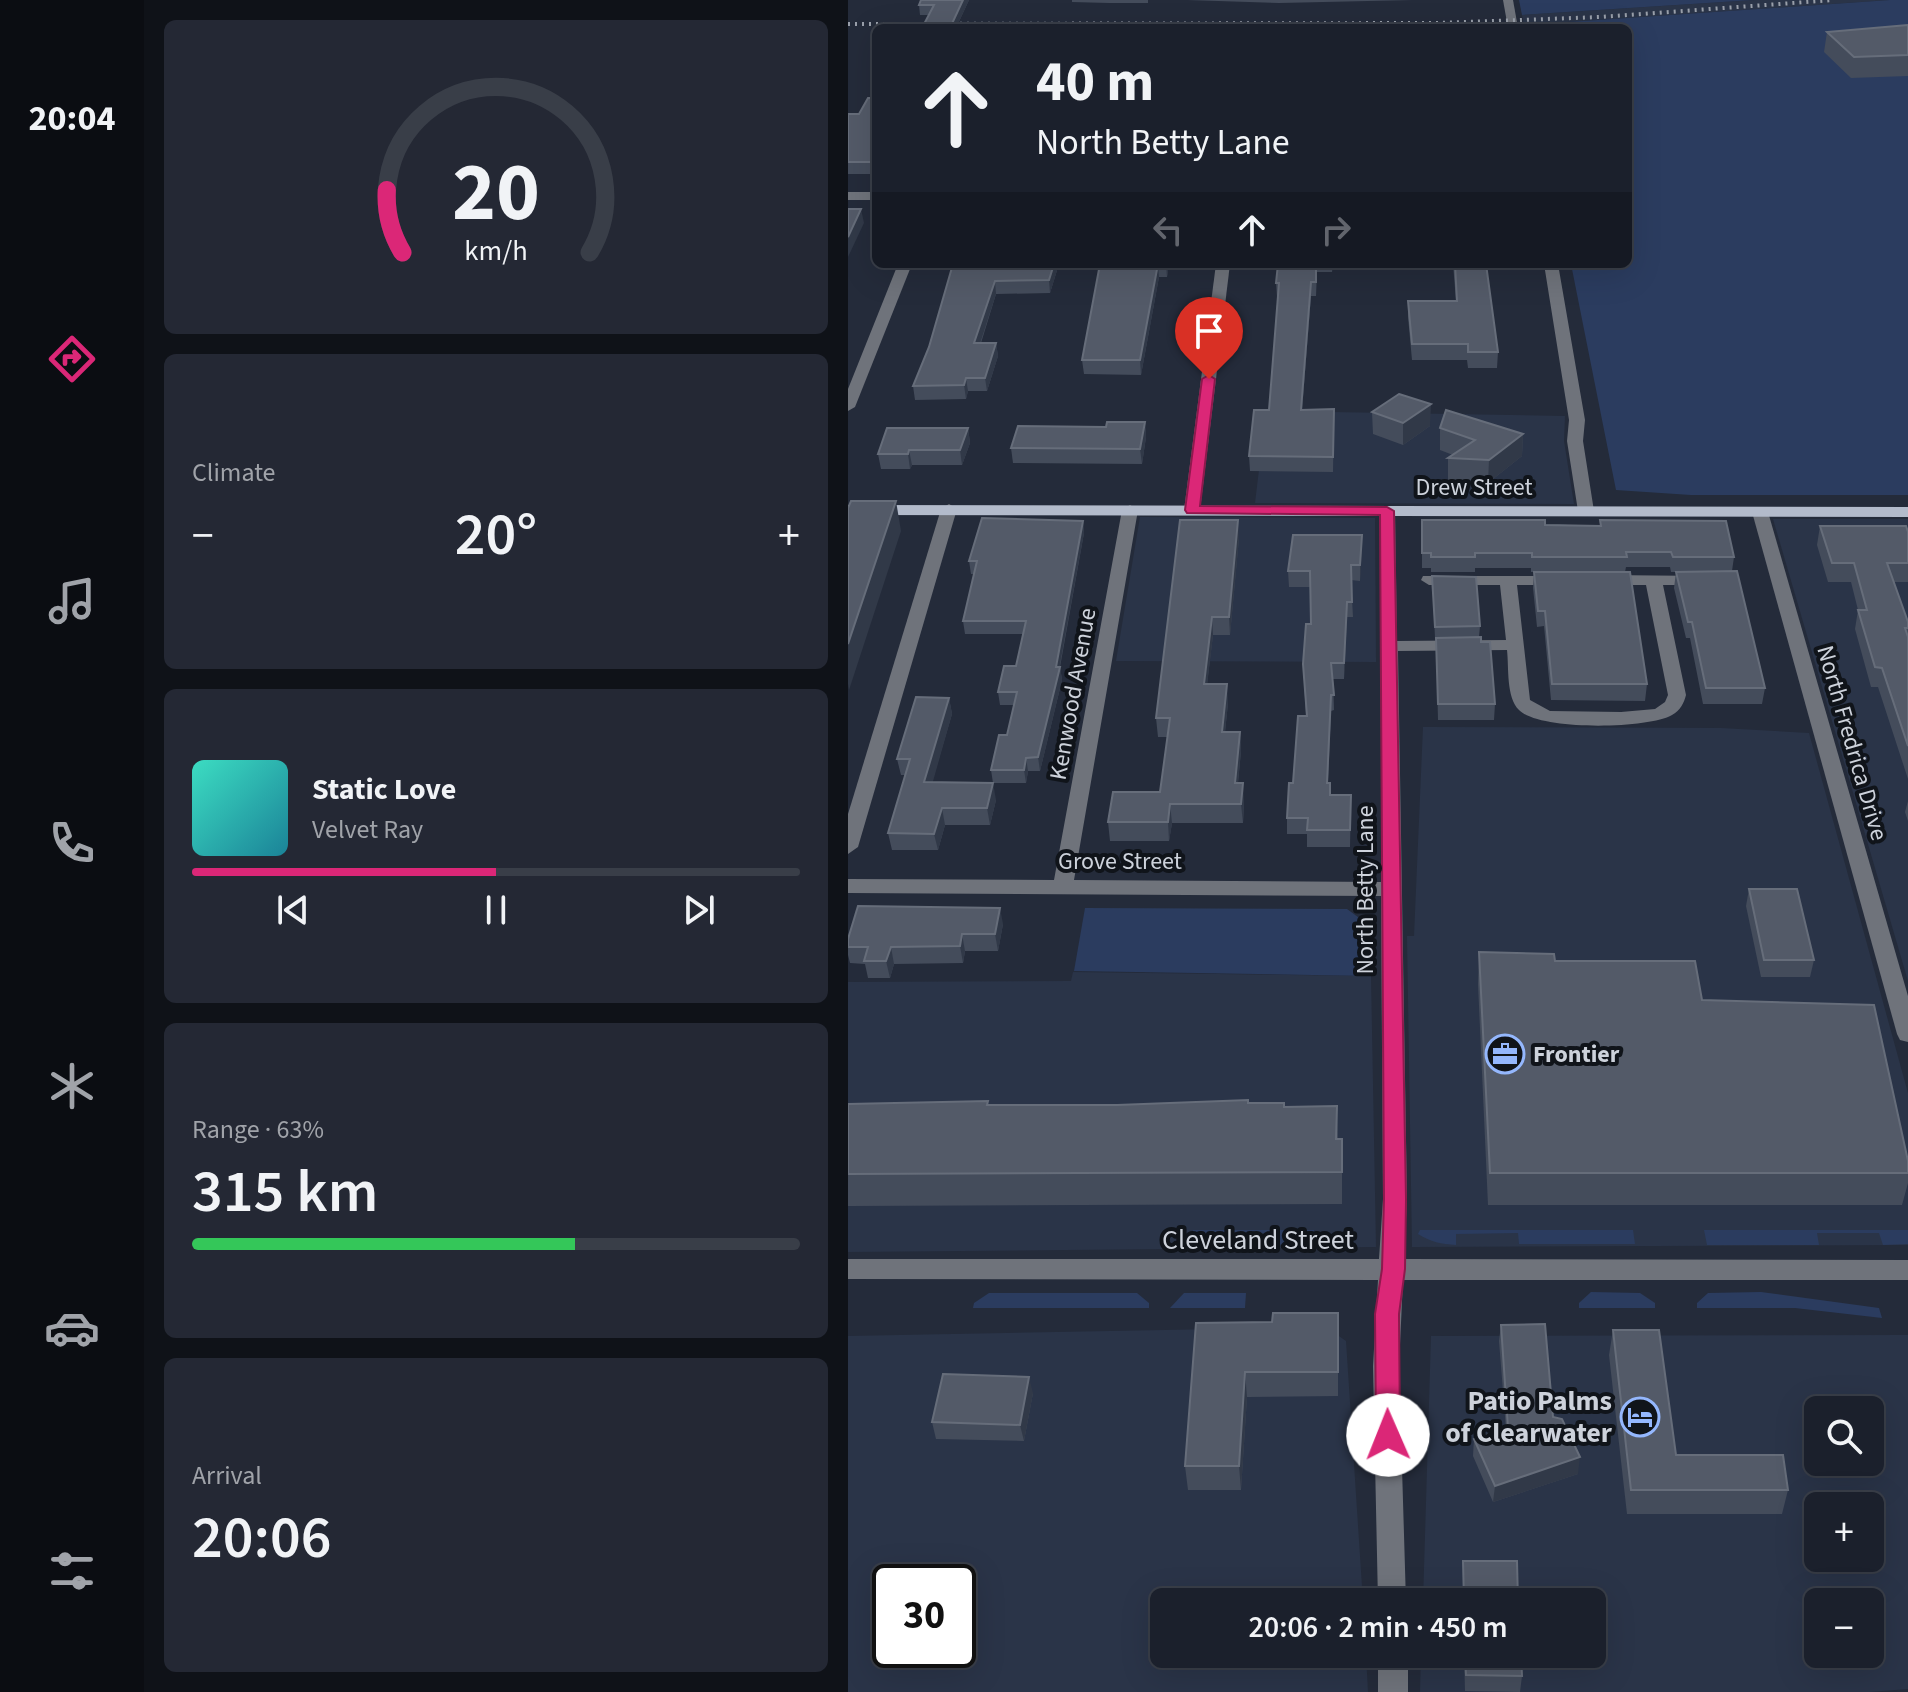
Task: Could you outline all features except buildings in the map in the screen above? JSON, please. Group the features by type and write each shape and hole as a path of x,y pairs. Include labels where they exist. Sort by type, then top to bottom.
{"main road":[{"name":"Drew Street","path":"848,510 1908,512"}],"street":[{"path":"1508,0 1512,24"},
{"path":"848,196 872,196"},
{"path":"848,407 903,268"},
{"path":"1192,510 1222,268"},
{"path":"1552,268 1577,420 1575,441 1586,511"},
{"path":"848,847 949,509"},
{"name":"Kenwood Avenue","path":"1063,887 1130,510"},
{"name":"North Betty Lane","path":"1387,511 1393,1269 1387,1308 1386,1366 1392,1588"},
{"name":"North Fredrica Drive","path":"1760,512 1908,1034"},
{"path":"1429,580 1716,580"},
{"path":"1508,580 1521,700 1531,711 1553,717 1644,717 1667,711 1675,704 1677,695 1653,580"},
{"path":"1389,646 1515,645"},
{"name":"Grove Street","path":"848,886 1392,889"},
{"name":"Cleveland Street","path":"848,1269 1908,1270"},
{"path":"1393,1668 1393,1692"}],"shaded area":[{"path":"1519,0 1754,0 1522,15"},
{"path":"1754,0 1890,0 1539,24 1524,24 1522,15"},
{"path":"1908,0 1908,495 1691,495 1616,490 1572,268 1632,268 1632,24 1539,24"},
{"path":"1266,411 1565,416 1564,441 1574,504 1255,503"},
{"path":"1140,517 1375,518 1376,662 1116,661"},
{"path":"1773,519 1908,519 1908,981"},
{"path":"1423,727 1721,728 1809,733 1908,1093 1908,1245 1412,1247 1407,936 1414,936"},
{"path":"1085,908 1347,909 1373,928 1370,976 1074,971"},
{"path":"1073,972 1371,976 1376,1247 848,1252 848,982 1071,981"},
{"path":"1193,1230 1314,1230 1316,1243 1267,1245 1267,1233 1205,1233 1203,1245 1192,1234"},
{"path":"1420,1230 1633,1230 1635,1244 1519,1244 1518,1233 1456,1234 1456,1245 1427,1239 1418,1234"},
{"path":"1704,1230 1908,1230 1908,1244 1883,1245 1879,1233 1817,1233 1819,1245 1707,1245"},
{"path":"1591,1292 1640,1293 1655,1303 1655,1308 1579,1308 1579,1303"},
{"path":"1761,1292 1879,1308 1882,1318 1795,1308 1697,1308 1697,1303 1708,1293"},
{"path":"989,1293 1137,1293 1149,1303 1149,1308 973,1308 974,1303"},
{"path":"1184,1293 1246,1293 1245,1308 1170,1308"},
{"path":"1326,1327 1346,1341 1362,1588 1150,1588 1150,1668 1367,1668 1368,1692 848,1692 848,1336"},
{"path":"1908,1335 1908,1689 1870,1692 1420,1692 1421,1668 1606,1668 1606,1588 1423,1588 1431,1336"}],"railway":[{"path":"848,24 1439,23 1600,17 1834,0"}],"place":[{"name":"Frontier","path":"1505,1054"},
{"name":"Patio Palms of Clearwater","path":"1640,1417"}],"route":[{"path":"1209,379 1192,510 1387,511 1395,1199 1393,1269 1387,1314 1388,1435"}]}
